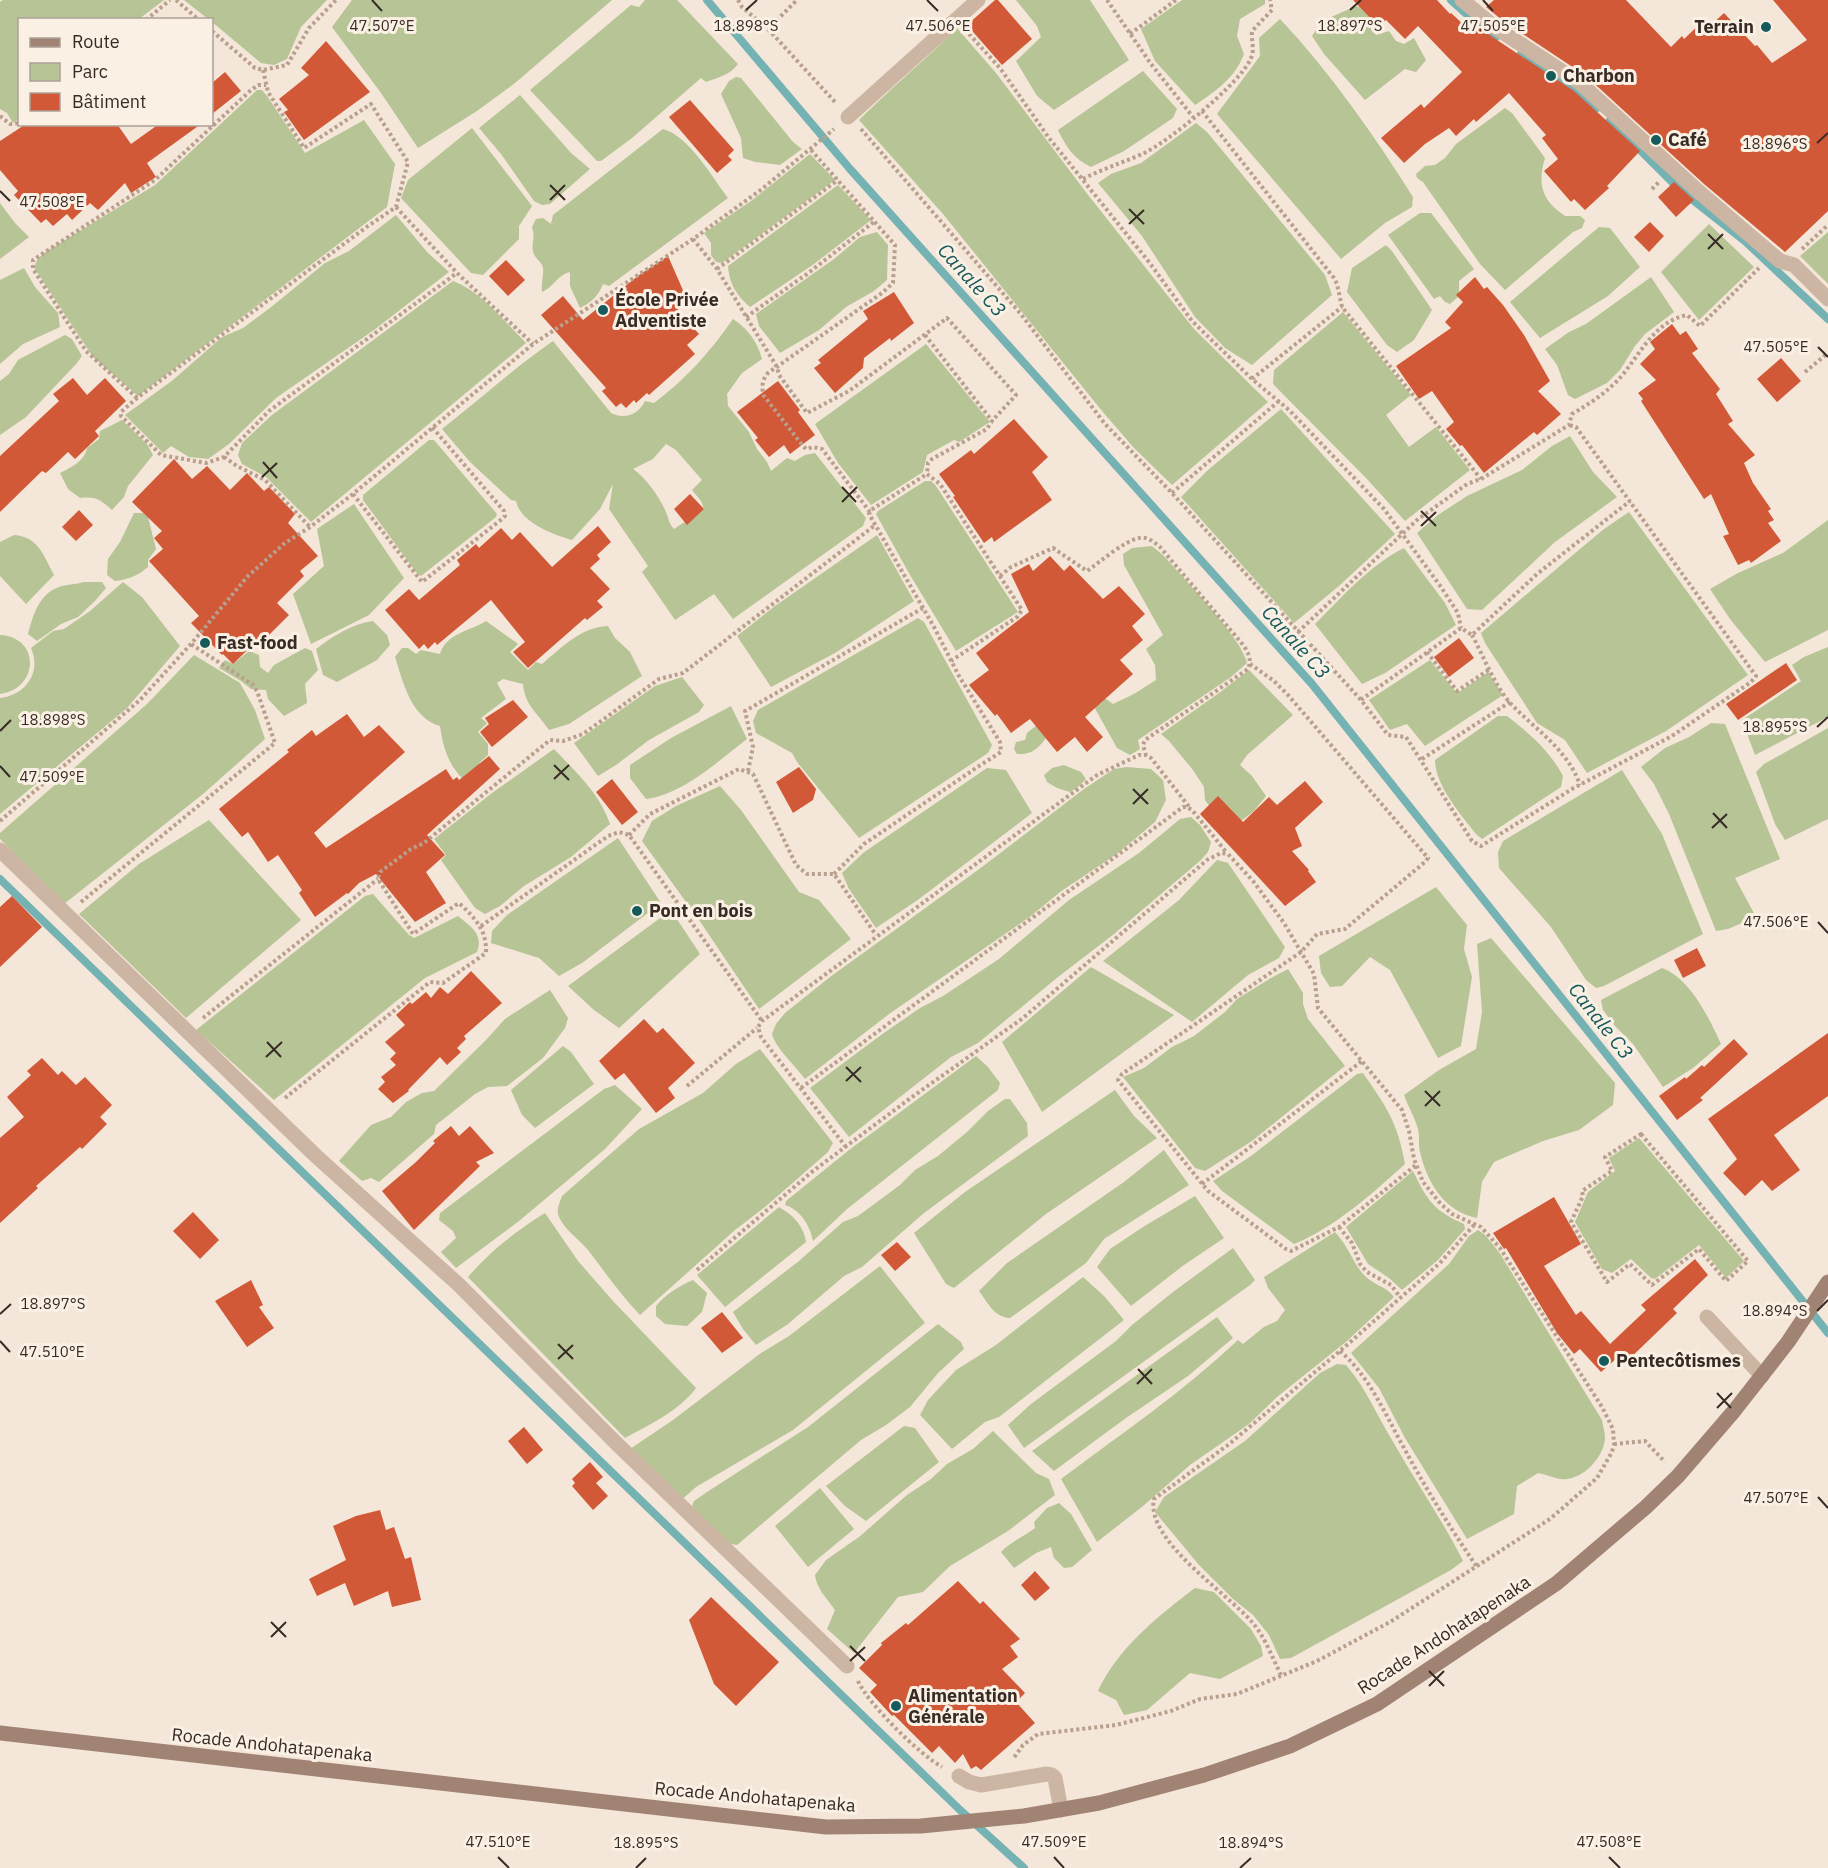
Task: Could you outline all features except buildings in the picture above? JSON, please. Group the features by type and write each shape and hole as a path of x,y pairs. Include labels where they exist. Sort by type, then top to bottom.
{"main road":[{"name":"Rocade Andohatapenaka","path":"30,1737 826,1827 921,1826 1024,1816 1098,1803 1204,1775 1290,1746 1377,1704 1557,1583 1646,1508 1678,1476 1762,1376 1828,1282"},
{"path":"0,1733 30,1737"},
{"path":"0,1738 30,1737"}],"street":[{"path":"844,111 978,0"},
{"path":"1462,0 1496,28 1580,82 1706,198 1780,261 1794,265 1828,299"},
{"path":"0,850 316,1156 459,1285 641,1468 851,1670"},
{"path":"1707,1317 1762,1376"},
{"path":"959,1776 981,1785 1052,1775 1055,1778 1061,1810"}],"path":[{"path":"148,18 170,0"},
{"path":"176,0 197,18"},
{"path":"213,32 255,68 263,70 284,66 290,62 309,28 336,0"},
{"path":"0,821 140,700 192,644 255,570 285,543 310,527 352,494 533,344 693,239 811,150 844,111 768,29 742,7 738,0"},
{"path":"768,29 797,0"},
{"path":"1107,0 1150,64 1193,117"},
{"path":"1130,34 1176,0"},
{"path":"1083,180 1105,167 1143,154 1169,138 1228,88 1251,59 1252,31 1272,10 1270,0"},
{"path":"965,30 1000,68 1049,138 1149,262 1192,321 1252,379 1279,401 1384,509 1442,587 1458,613 1461,628 1472,635 1510,702 1564,755 1575,771 1580,785"},
{"path":"263,70 272,98 304,148 371,104 408,162 396,207 137,398 120,415 161,455 206,463 224,457 269,411 457,273"},
{"path":"213,126 250,91 258,85 266,85"},
{"path":"1202,111 1334,278 1342,307 1481,478"},
{"path":"0,116 10,124 18,123"},
{"path":"137,398 86,351 33,269 33,260 155,180 213,126"},
{"path":"861,128 1020,313 1105,424 1172,493 1361,700 1388,735 1406,737 1472,841 1481,846 1580,785 1672,736 1751,682 1756,676 1576,428 1569,425"},
{"path":"629,835 650,813 739,769 753,774 796,865 807,874 834,874 864,844 1001,752 1000,742 874,526 870,512 822,449 813,447 806,449 764,396 763,382 768,373 893,283 895,245 811,150"},
{"path":"717,269 838,180"},
{"path":"396,207 457,273 533,344"},
{"path":"746,316 807,274 875,221"},
{"path":"1796,256 1828,225"},
{"path":"693,239 717,269 777,367 779,375 805,411 810,413 849,391 947,318 1016,395 1015,399 992,420 987,429 932,459 928,463 927,474"},
{"path":"1298,632 1435,506 1467,484 1481,478 1569,425 1572,414 1597,399 1616,382 1653,334 1670,322 1687,315 1700,326 1760,267"},
{"path":"1252,379 1342,307"},
{"path":"926,335 992,420"},
{"path":"1805,372 1828,353"},
{"path":"1172,493 1279,401"},
{"path":"352,494 422,582 502,519 505,516 504,511 431,427"},
{"path":"224,457 265,480 310,527"},
{"path":"870,512 927,474"},
{"path":"927,474 940,484 1021,608 1021,612 951,661"},
{"path":"1472,635 1537,574 1630,501"},
{"path":"186,1032 378,879 380,872 411,849 424,843 550,740 563,741 583,734 659,679 683,673 874,526"},
{"path":"1000,576 1011,567 1050,549 1056,550 1087,571 1139,538 1152,541 1239,640 1246,649 1250,664 1274,681 1288,695 1428,858 1345,929 1317,934 1301,952 1119,1077 1121,1085 1208,1191 1286,1250 1291,1251 1339,1227 1416,1165"},
{"path":"748,771 753,747 745,711 923,608"},
{"path":"1361,700 1461,628"},
{"path":"66,915 275,743 257,691 252,684 192,644"},
{"path":"1427,652 1457,691 1490,669"},
{"path":"1146,755 1143,745 1145,740 1248,669 1250,664"},
{"path":"1422,759 1510,702"},
{"path":"687,1086 758,1027 762,1021 876,935 1097,775 1139,755 1146,755 1151,758 1228,854 1253,881 1284,923 1314,974 1318,1008 1402,1110 1416,1165 1423,1182 1452,1214 1488,1234 1500,1248 1602,1407 1613,1429 1612,1452 1597,1478 1550,1519 1390,1622 1317,1661 1237,1694 1200,1699 1171,1711 1116,1725 1038,1734 1023,1745 1015,1755 1009,1768 1011,1780"},
{"path":"801,1088 1183,807 1190,808"},
{"path":"481,926 608,836 619,832 629,835 762,1021"},
{"path":"697,1270 799,1182 1023,1018 1207,860 1221,853 1228,854"},
{"path":"834,874 876,935"},
{"path":"269,1111 430,982 443,983 486,953 486,943 481,926 459,903 413,934 378,879"},
{"path":"758,1027 762,1037 846,1147"},
{"path":"1202,1184 1362,1061"},
{"path":"1641,1134 1748,1261 1726,1281 1699,1249 1652,1285 1630,1264 1607,1282 1571,1222 1583,1196 1582,1191 1612,1171 1605,1157 1641,1134"},
{"path":"1281,1675 1264,1640 1250,1620 1205,1580 1159,1529 1151,1509 1154,1498 1228,1445 1340,1352 1440,1263 1474,1225"},
{"path":"1339,1227 1352,1243 1360,1264 1367,1272 1391,1285 1400,1297"},
{"path":"1340,1352 1354,1363 1364,1376 1404,1449 1477,1567"},
{"path":"1614,1444 1645,1441 1678,1476"},
{"path":"851,1670 870,1700 912,1745 935,1763 959,1776"}],"green space":[{"path":"3,0 164,0 140,18 18,18 18,120 13,123 7,113 0,109 0,2"},
{"path":"184,0 327,0 301,27 287,59 274,65 261,63 213,23 213,18 207,18"},
{"path":"352,0 612,0 515,83 477,111 418,148 332,27"},
{"path":"645,0 677,0 738,64 720,77 706,82 701,78 632,138 601,161 597,161 530,90 631,5 639,7"},
{"path":"1016,0 1090,0 1129,60 1054,110 1037,96 1016,61 1041,37 1037,26"},
{"path":"1182,0 1265,0 1265,4 1240,19 1237,36 1244,54 1236,70 1217,89 1195,105 1155,61 1141,29"},
{"path":"1370,5 1381,14 1369,24 1376,35 1389,31 1396,41 1404,44 1414,38 1426,60 1416,72 1405,69 1365,100 1324,54 1312,36 1322,21 1354,7"},
{"path":"1280,19 1351,105 1413,197 1412,207 1385,223 1341,259 1217,114 1260,56 1259,38"},
{"path":"957,28 996,73 1194,329 1268,402 1172,485 1134,448 1102,411 943,214 859,120"},
{"path":"1143,71 1177,109 1173,118 1124,151 1091,167 1085,164 1071,152 1058,130"},
{"path":"736,77 741,78 793,142 802,149 780,165 743,158 741,138 721,94 729,81"},
{"path":"257,90 262,90 267,96 305,153 364,120 395,164 387,207 138,396 93,357 35,269 36,263 38,258 47,251 155,185"},
{"path":"520,95 571,153 590,169 550,204 542,205 534,201 501,154 479,128"},
{"path":"1505,108 1512,113 1545,158 1542,184 1546,198 1565,216 1580,216 1585,220 1582,228 1573,232 1505,290 1480,264 1416,174 1425,166 1435,165 1445,158 1456,144"},
{"path":"1196,123 1207,132 1325,275 1332,295 1252,365 1225,348 1195,317 1142,236 1098,183 1111,174 1141,163"},
{"path":"472,128 532,206 519,226 519,239 483,275 471,273 401,198 408,180"},
{"path":"663,129 673,133 691,148 728,198 609,286 603,284 594,298 580,308 570,286 570,272 542,292 543,267 535,256 533,248 532,227 536,219 543,218 551,224 553,215"},
{"path":"810,154 835,180 722,263 716,262 711,255 711,243 704,233 751,201"},
{"path":"838,185 871,220 814,264 750,307 734,288 728,266"},
{"path":"0,203 29,237 0,259"},
{"path":"1420,213 1431,213 1474,269 1459,281 1459,296 1450,304 1440,296 1434,299 1388,235"},
{"path":"396,215 428,253 449,272 374,330 276,398 229,444 208,459 189,457 171,446 163,453 125,415 173,380 222,337 243,328 325,263 349,251"},
{"path":"1709,224 1754,267 1699,320 1661,272"},
{"path":"1599,227 1610,228 1640,267 1608,296 1540,338 1510,302"},
{"path":"877,232 888,245 887,280 874,291 846,307 819,330 780,353 759,326 756,314 834,259 860,237"},
{"path":"1828,232 1828,284 1800,256"},
{"path":"1386,245 1432,310 1414,340 1397,352 1387,345 1347,292 1352,268"},
{"path":"24,268 35,287 58,313 60,327 23,344 0,364 0,280"},
{"path":"1651,277 1674,312 1645,334 1620,370 1607,383 1575,399 1568,395 1557,365 1545,349 1569,332 1586,324"},
{"path":"453,281 474,292 526,343 311,522 266,477 242,464 238,455 242,443 272,415"},
{"path":"1343,312 1411,395 1386,415 1409,447 1436,427 1470,470 1405,521 1273,384 1274,370"},
{"path":"733,319 751,336 762,359 742,373 727,394 728,406 749,432 771,471 787,458 795,461 805,455 815,453 866,518 863,526 733,619 714,594 675,620 642,572 648,566 609,509 613,484 600,509 572,540 564,538 547,531 524,516 516,501 511,500 470,462 442,429 553,341 611,413 626,416 639,409 645,401 654,403 676,385 707,354","holes":["666,444 676,450 702,480 692,490 704,509 674,529 656,494 643,477 633,469 653,459"]},
{"path":"65,335 72,339 82,356 26,417 0,435 0,381 9,374 18,360"},
{"path":"926,344 990,422 959,442 954,440 927,455 923,472 871,505 838,463 815,424"},
{"path":"1281,409 1395,534 1339,586 1294,623 1181,497 1208,470"},
{"path":"122,420 147,444 153,455 128,486 124,497 112,510 98,500 80,498 68,489 60,473 83,457 87,448 99,439 100,431"},
{"path":"1570,436 1593,472 1617,497 1555,542 1482,610 1467,609 1417,533 1438,515 1467,496 1522,470 1552,446"},
{"path":"429,440 434,440 497,514 421,576 363,500 363,495"},
{"path":"925,481 931,481 936,486 1018,612 956,651 876,514"},
{"path":"354,504 404,578 369,615 311,644 293,594 324,566 317,529"},
{"path":"1629,512 1748,675 1666,731 1587,773 1565,740 1537,723 1485,643 1481,633 1604,529"},
{"path":"134,513 143,513 148,517 156,549 148,560 148,567 133,577 115,581 107,575 108,559 120,542"},
{"path":"1828,520 1828,630 1765,662 1730,619 1710,589 1738,573 1783,553"},
{"path":"14,535 22,536 35,543 54,575 26,604 0,576 0,542"},
{"path":"877,535 914,601 835,653 771,687 737,636 775,606"},
{"path":"1152,546 1164,556 1224,624 1243,652 1247,663 1231,677 1138,740 1140,749 1130,755 1117,748 1087,694 1102,696 1113,704 1156,680 1155,665 1146,649 1163,635 1124,565 1123,554 1132,548"},
{"path":"1404,548 1445,603 1456,625 1385,673 1362,684 1315,624 1368,572"},
{"path":"83,582 102,582 106,588 78,617 61,624 37,641 28,634 35,613 46,595 62,586"},
{"path":"123,582 142,597 180,646 127,708 0,814 0,698 17,692 29,681 34,666 31,648 53,631 64,629 90,611"},
{"path":"918,618 924,622 992,745 988,753 859,838 792,753 756,733 753,721 758,710"},
{"path":"373,621 387,635 390,645 377,660 337,682 323,675 316,649 343,631"},
{"path":"486,621 518,644 510,652 528,670 536,662 542,664 580,634 608,626 615,638 630,652 642,676 569,724 549,730 526,698 523,684 503,679 497,683 506,699 481,718 487,723 478,732 488,744 488,755 479,763 485,769 463,779 447,755 440,726 430,722 415,707 401,677 395,657 402,648 408,648 416,654 421,650 440,654 443,647 453,637"},
{"path":"0,635 13,638 23,644 30,663 28,674 22,683 13,690 0,694"},
{"path":"1828,647 1828,717 1755,755 1742,720 1801,681 1792,665"},
{"path":"305,648 312,651 318,670 305,684 307,703 284,716 268,699 266,690 251,689 219,668 225,660 233,664 249,651 259,655 260,667 268,673 274,665"},
{"path":"194,655 240,683 255,710 265,739 203,794 64,904 0,839 0,833 147,704"},
{"path":"1430,660 1456,692 1488,672 1503,695 1425,746 1407,724 1390,730 1369,700"},
{"path":"1249,670 1293,715 1247,755 1240,765 1252,776 1266,796 1254,811 1228,831 1205,800 1204,787 1193,770 1161,734"},
{"path":"682,677 704,705 699,712 649,740 598,776 574,743 655,686"},
{"path":"731,706 747,739 687,784 674,791 646,799 630,778 630,765 671,738"},
{"path":"1498,716 1507,716 1531,736 1552,758 1563,776 1561,787 1482,839 1463,818 1444,789 1436,770 1435,760"},
{"path":"1711,723 1725,724 1780,859 1735,878 1756,917 1728,929 1716,931 1669,814 1654,784 1641,767 1665,748"},
{"path":"1037,725 1049,734 1032,751 1017,754 1014,749 1016,742 1025,740 1027,733"},
{"path":"1828,728 1828,819 1785,840 1775,824 1756,772 1764,764"},
{"path":"554,749 594,793 610,824 571,857 485,914 475,908 441,860 446,855 434,839 492,793"},
{"path":"1064,765 1081,772 1086,779 1070,792 1047,782 1044,775 1052,768"},
{"path":"1127,767 1151,769 1163,780 1166,800 1155,822 1118,853 889,1014 805,1079 782,1051 772,1034 776,1024 785,1013 830,977 982,867 1084,789 1114,769"},
{"path":"987,768 1006,770 1032,813 919,899 876,928 849,889 842,873 863,853"},
{"path":"1622,770 1662,834 1703,934 1604,986 1596,988 1586,980 1551,927 1499,868 1498,852 1503,841"},
{"path":"720,786 741,810 799,892 819,900 851,939 759,1009 642,841 652,821 676,806"},
{"path":"1191,817 1200,825 1211,842 1208,852 1201,860 1114,934 978,1043 951,1057 849,1137 810,1088 920,1008 943,996 999,959 1069,900 1139,853 1180,819"},
{"path":"209,820 301,920 186,1018 79,914 139,864"},
{"path":"618,838 661,903 582,963 559,976 539,958 491,943 492,931 507,915"},
{"path":"1217,860 1228,863 1285,947 1279,958 1248,975 1192,1022 1103,961 1179,900"},
{"path":"1436,887 1467,925 1464,949 1472,977 1461,1046 1438,1058 1390,970 1370,957 1342,986 1330,987 1321,973 1319,956"},
{"path":"373,894 414,938 458,916 475,931 479,940 477,952 425,978 274,1100 196,1030 365,896"},
{"path":"671,910 700,954 619,1028 594,1010 568,986"},
{"path":"1491,938 1615,1083 1613,1105 1579,1130 1543,1141 1494,1162 1482,1182 1477,1218 1456,1210 1447,1203 1427,1175 1419,1147 1417,1125 1404,1095 1439,1070 1476,1049 1482,1012 1477,944"},
{"path":"1091,967 1174,1015 1042,1112 1002,1042"},
{"path":"1662,968 1681,980 1698,1000 1721,1044 1693,1068 1663,1087 1633,1044 1603,1010 1601,1000"},
{"path":"1288,969 1303,993 1303,1004 1308,1019 1345,1066 1252,1141 1205,1171 1195,1168 1123,1077 1144,1068 1172,1047 1194,1036 1225,1012 1237,999"},
{"path":"550,990 568,1018 565,1028 543,1058 507,1086 488,1087 475,1094 436,1125 434,1134 379,1182 371,1178 362,1181 339,1161 371,1125 391,1117 406,1102 422,1093 434,1091 505,1019"},
{"path":"563,1046 571,1052 594,1084 535,1128 522,1115 511,1090"},
{"path":"760,1049 833,1143 828,1152 735,1230 640,1315 588,1250 563,1224 558,1214 562,1196 639,1129 703,1093 736,1064"},
{"path":"976,1056 1000,1083 998,1090 847,1209 813,1241 804,1219 791,1207 785,1205 786,1201 849,1150"},
{"path":"1363,1073 1395,1126 1405,1164 1338,1219 1294,1244 1222,1191 1213,1181 1251,1156 1357,1074"},
{"path":"615,1085 642,1109 605,1149 519,1221 456,1268 441,1252 456,1238 453,1231 439,1220 440,1213 604,1089"},
{"path":"1115,1090 1134,1116 1157,1138 1046,1214 954,1288 946,1284 914,1233 965,1192"},
{"path":"1005,1099 1010,1099 1027,1123 1028,1136 924,1213 862,1267 844,1276 788,1324 756,1345 733,1312 799,1261 843,1222 858,1216 900,1185 915,1170 938,1156 988,1111"},
{"path":"1639,1138 1744,1261 1726,1278 1699,1245 1655,1279 1631,1259 1612,1273 1602,1269 1575,1222 1588,1192 1615,1171 1609,1158"},
{"path":"1164,1150 1189,1185 1104,1239 1086,1263 1010,1318 992,1309 979,1291 1007,1263 1124,1182"},
{"path":"1413,1171 1432,1204 1464,1224 1465,1229 1438,1260 1402,1290 1368,1264 1346,1227"},
{"path":"1195,1196 1224,1238 1184,1265 1131,1306 1097,1267 1110,1249"},
{"path":"779,1207 797,1222 806,1242 725,1307 697,1275"},
{"path":"545,1213 578,1261 696,1388 681,1404 654,1423 625,1438 468,1277 504,1242"},
{"path":"1478,1230 1499,1252 1602,1420 1605,1438 1604,1446 1596,1461 1583,1473 1576,1477 1560,1479 1538,1473 1517,1486 1514,1514 1467,1539 1405,1438 1379,1388 1351,1353 1449,1264 1469,1236"},
{"path":"1335,1232 1364,1275 1394,1297 1347,1341 1277,1397 1249,1424 1190,1465 1097,1542 1061,1479 1174,1395 1238,1340 1243,1344 1264,1327 1277,1321 1285,1310 1268,1288 1264,1277"},
{"path":"1233,1248 1255,1280 1250,1285 1024,1448 1008,1425 1031,1404 1116,1341 1173,1292"},
{"path":"880,1266 925,1323 793,1430 696,1487 679,1502 630,1449 673,1420 761,1353 789,1336"},
{"path":"1083,1277 1105,1297 1124,1320 999,1417 985,1422 952,1449 920,1415 928,1400 956,1370 996,1345"},
{"path":"693,1280 707,1293 702,1312 687,1326 665,1324 656,1316 656,1306 673,1291"},
{"path":"1217,1317 1233,1338 1188,1376 1054,1471 1032,1451"},
{"path":"938,1324 961,1342 964,1349 938,1373 910,1407 861,1440 737,1545 726,1543 692,1506 694,1501 707,1492 808,1427"},
{"path":"1337,1364 1346,1365 1359,1383 1463,1561 1451,1570 1291,1658 1280,1659 1269,1635 1253,1615 1233,1599 1199,1565 1155,1512 1164,1497 1245,1441 1320,1373"},
{"path":"904,1426 915,1428 939,1462 866,1521 845,1506 826,1486"},
{"path":"993,1431 1036,1473 1049,1479 1055,1495 1008,1531 950,1566 923,1592 898,1597 854,1653 827,1629 835,1610 820,1590 815,1575 826,1560 859,1537 947,1464 973,1449"},
{"path":"820,1488 854,1529 808,1567 775,1526"},
{"path":"1059,1503 1071,1514 1092,1550 1072,1567 1064,1568 1054,1558 1051,1547 1036,1553 1014,1568 1001,1552 1035,1528 1034,1522 1047,1508"},
{"path":"1195,1588 1214,1592 1251,1629 1261,1646 1263,1656 1220,1679 1190,1673 1147,1710 1124,1715 1116,1700 1098,1691 1106,1676 1127,1647 1140,1634"}],"waterway":[{"name":"Canale C3","path":"707,0 850,169 1312,684 1828,1333"},
{"path":"1451,0 1481,27 1496,37"},
{"path":"1521,54 1566,83 1597,108"},
{"path":"1610,120 1679,189 1745,241 1828,319"},
{"path":"0,879 960,1810 1024,1868"}],"place":[{"name":"Terrain","path":"1766,27"},
{"name":"Charbon","path":"1551,76"},
{"name":"Café","path":"1656,140"},
{"name":"École Privée Adventiste","path":"603,310"},
{"name":"Fast-food","path":"205,643"},
{"name":"Pont en bois","path":"637,911"},
{"name":"Pentecôtismes","path":"1604,1361"},
{"name":"Alimentation Générale","path":"896,1706"}]}
